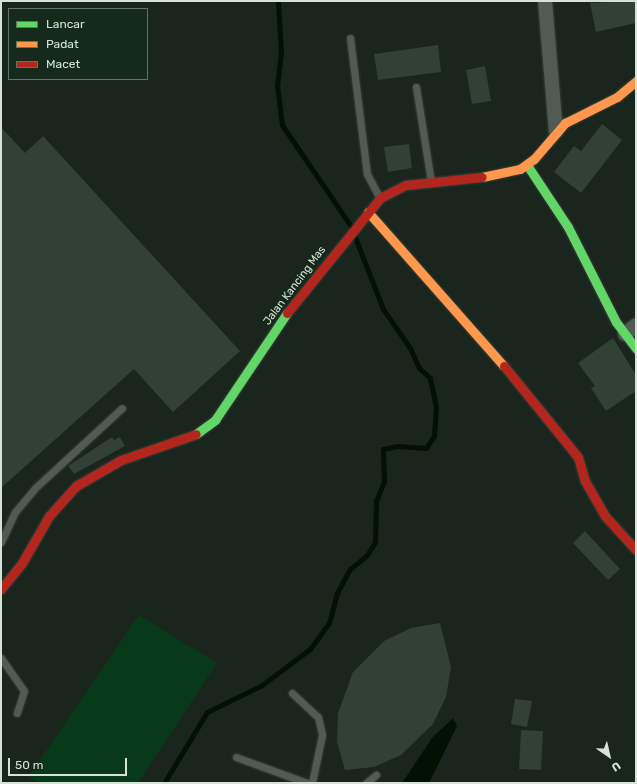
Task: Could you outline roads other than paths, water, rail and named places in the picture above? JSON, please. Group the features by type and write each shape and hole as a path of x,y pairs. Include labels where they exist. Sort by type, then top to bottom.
{"street":[{"path":"545,1 556,132"},
{"name":"Jalan Kancing Mas","path":"2,585 49,516 76,486 121,460 196,434 215,420 286,314 380,198 397,187 497,176 527,165 556,132 570,119 617,97 636,81"},
{"path":"527,165 568,227 594,282 625,334 636,349"},
{"path":"368,212 545,413 578,457 585,481 605,516 636,550"},
{"path":"625,334 636,325"}],"lane":[{"path":"350,38 367,174 380,198"},
{"path":"416,87 432,183"},
{"path":"1,542 15,512 35,488 122,408"},
{"path":"1,658 24,691 18,713"},
{"path":"292,693 318,717 322,735 312,783"},
{"path":"236,757 308,783"},
{"path":"366,783 376,775"}],"waterway":[{"path":"278,1 281,53 277,85 282,125 351,226"},
{"path":"164,783 207,712 262,685 310,649 329,623 337,593 350,569 367,555 375,542 376,501 384,481 383,449 397,446 426,448 434,436 436,407 430,378 419,368 410,348 383,309 355,237"}]}
